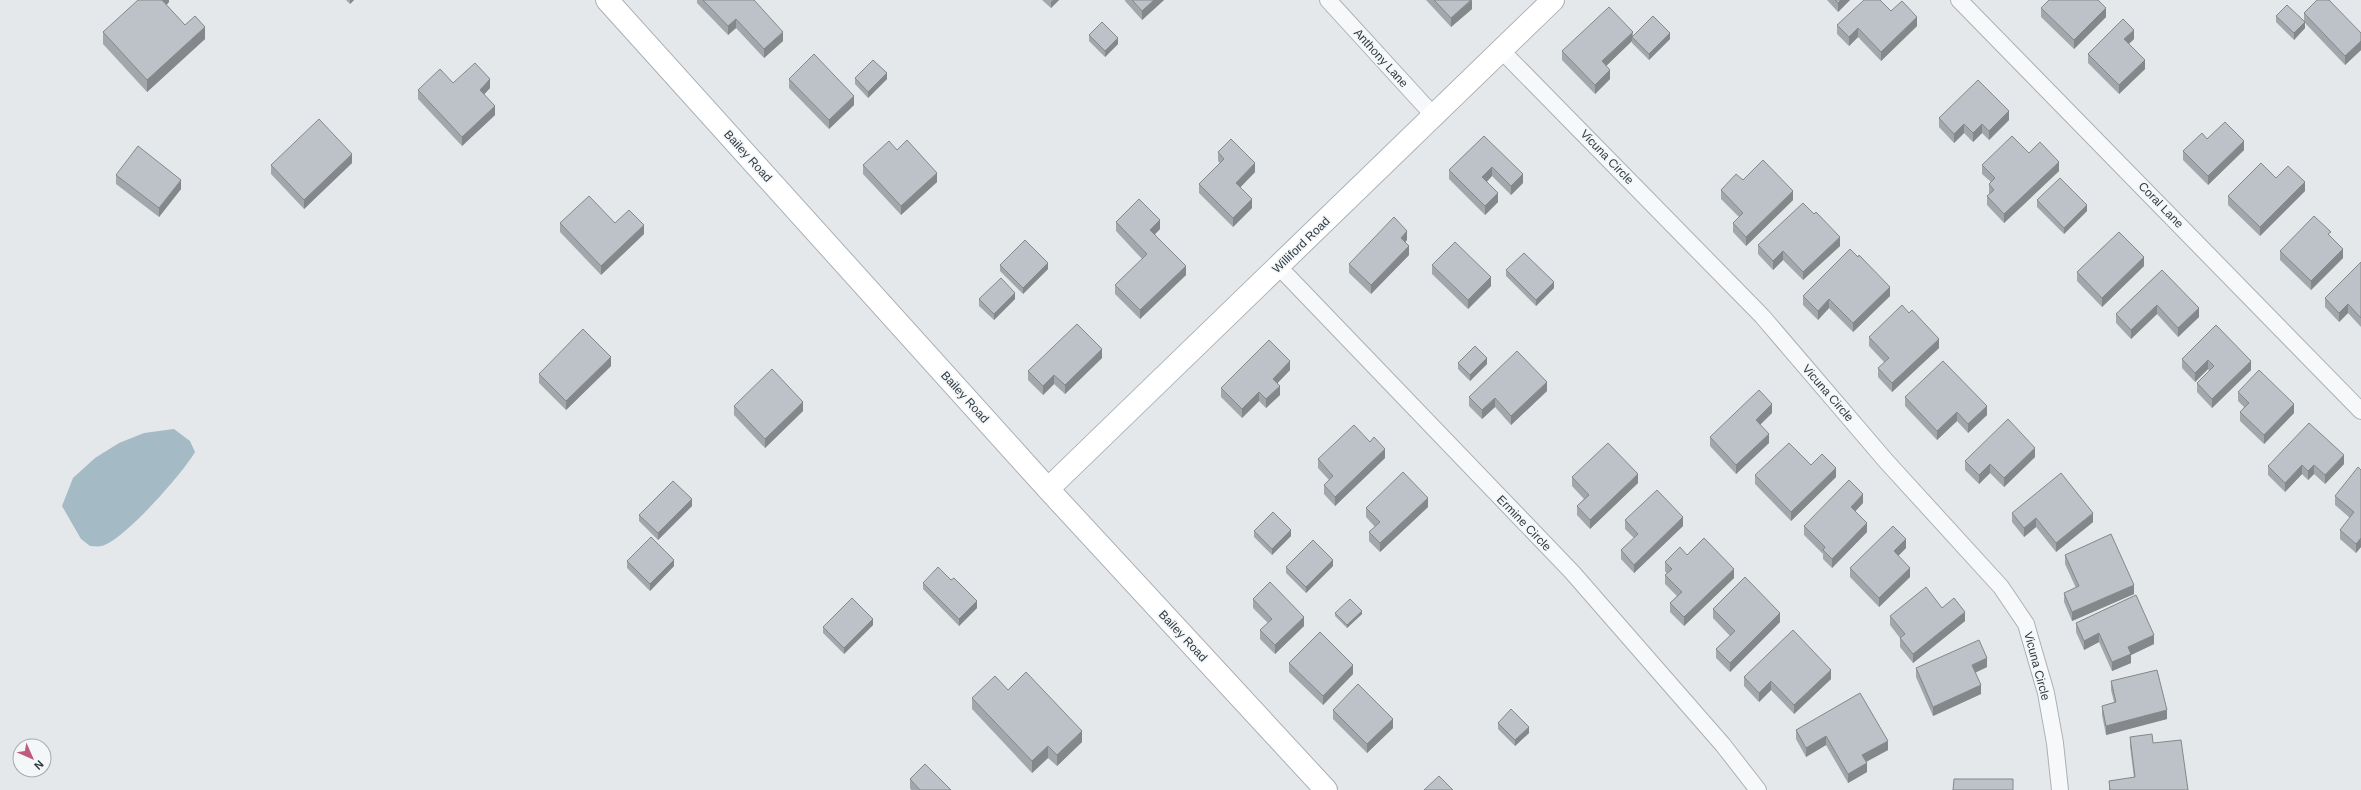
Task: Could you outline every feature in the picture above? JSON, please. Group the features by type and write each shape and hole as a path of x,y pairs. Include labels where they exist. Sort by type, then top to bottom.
{"street":[{"name":"Bailey Road","path":"607,0 1048,489 1326,790"},
{"name":"Anthony Lane","path":"1328,0 1434,116"},
{"name":"Williford Road","path":"1048,489 1279,267 1553,0"},
{"name":"Coral Lane","path":"1959,0 2361,411"},
{"name":"Vicuna Circle","path":"1502,50 1762,316 1886,461 2001,587 2026,624 2046,694 2055,743 2060,790"},
{"name":"Ermine Circle","path":"1279,267 1572,572 1723,745 1758,790"}],"water":[{"path":"174,429 190,441 195,452 178,475 138,519 112,541 102,546 90,546 81,539 62,506 73,478 95,458 119,443 144,433"}],"building":[{"path":"138,0 162,0 185,25 195,16 205,27 147,80 103,32"},
{"path":"703,0 754,0 783,32 764,49 736,19 728,26"},
{"path":"1132,0 1154,0 1142,11"},
{"path":"1434,0 1471,0 1451,18"},
{"path":"1864,0 1880,0 1891,11 1902,1 1917,17 1881,52 1858,28 1849,37 1837,25"},
{"path":"2049,0 2098,0 2106,8 2074,40 2041,8"},
{"path":"2317,0 2329,0 2361,33 2361,41 2345,56 2304,13"},
{"path":"2287,5 2305,22 2294,33 2276,16"},
{"path":"1609,7 1633,32 1602,61 1610,70 1595,85 1562,51"},
{"path":"1653,16 1670,33 1649,54 1632,37"},
{"path":"2123,19 2134,30 2124,39 2145,60 2119,85 2088,54"},
{"path":"1102,22 1118,38 1105,51 1089,35"},
{"path":"814,54 854,96 829,120 789,79"},
{"path":"873,60 887,73 868,92 855,78"},
{"path":"475,63 490,79 480,90 495,106 462,137 418,90 440,69 453,83"},
{"path":"1978,80 2009,111 1989,131 1982,124 1973,133 1964,124 1954,134 1939,118"},
{"path":"319,119 352,154 304,200 271,165"},
{"path":"2225,122 2244,141 2208,176 2183,151 2202,133 2207,139"},
{"path":"1484,136 1523,174 1511,186 1492,167 1482,177 1498,193 1485,206 1449,170"},
{"path":"2012,136 2029,153 2040,142 2059,162 2004,214 1987,196 1994,190 1989,184 1995,178 1982,165"},
{"path":"1231,139 1255,163 1236,183 1252,199 1233,218 1199,184 1224,159 1218,152"},
{"path":"907,140 937,173 901,206 863,165 889,141 897,150"},
{"path":"138,146 181,180 159,208 116,175"},
{"path":"1763,160 1793,191 1746,237 1733,223 1743,213 1721,190 1736,174 1743,180"},
{"path":"2261,163 2276,178 2288,166 2305,182 2260,227 2228,196"},
{"path":"2060,178 2087,205 2064,228 2037,200"},
{"path":"589,196 615,223 629,210 644,225 601,266 560,223"},
{"path":"1139,199 1160,220 1150,230 1186,266 1140,310 1115,285 1147,254 1116,222"},
{"path":"1803,203 1814,214 1816,212 1840,237 1803,272 1783,251 1773,261 1758,245"},
{"path":"2314,216 2331,232 2328,234 2343,249 2311,281 2280,251"},
{"path":"1394,217 1407,231 1401,238 1409,246 1371,285 1349,264"},
{"path":"2119,232 2144,257 2102,298 2077,272"},
{"path":"1025,240 1048,263 1023,288 1000,265"},
{"path":"1455,242 1491,277 1468,300 1432,265"},
{"path":"1850,249 1858,257 1859,255 1890,287 1853,323 1829,299 1818,311 1803,296"},
{"path":"1524,253 1554,282 1536,300 1506,270"},
{"path":"2361,262 2361,318 2348,304 2339,313 2325,298"},
{"path":"2162,270 2199,308 2178,328 2157,305 2131,330 2116,314"},
{"path":"1001,278 1015,293 994,314 979,299"},
{"path":"1902,305 1909,313 1912,310 1939,339 1892,383 1878,368 1889,358 1869,337"},
{"path":"1077,324 1102,349 1065,385 1054,375 1043,386 1028,371"},
{"path":"2216,325 2251,361 2212,399 2197,383 2214,366 2208,360 2195,373 2182,359"},
{"path":"583,329 611,357 566,401 539,374"},
{"path":"1269,340 1290,361 1273,379 1280,386 1266,399 1259,392 1242,409 1221,388"},
{"path":"1475,346 1487,358 1470,375 1458,363"},
{"path":"1517,351 1547,382 1511,416 1495,398 1482,410 1469,397"},
{"path":"1943,361 1987,406 1968,424 1957,412 1937,431 1905,397"},
{"path":"772,369 803,402 765,439 734,406"},
{"path":"2259,370 2294,404 2264,435 2240,412 2249,403 2238,392"},
{"path":"1759,390 1772,404 1756,420 1769,434 1736,465 1710,437"},
{"path":"2008,419 2035,448 2004,478 1990,464 1979,475 1965,461"},
{"path":"2309,423 2344,455 2325,475 2314,465 2308,471 2302,465 2285,483 2268,466"},
{"path":"1354,425 1370,442 1374,437 1385,449 1335,497 1324,485 1333,476 1318,459"},
{"path":"1608,443 1638,474 1590,520 1577,506 1589,495 1572,477"},
{"path":"1789,443 1811,465 1822,454 1836,468 1791,512 1755,475"},
{"path":"2358,467 2361,470 2361,538 2356,544 2340,530 2354,512 2335,496"},
{"path":"1403,472 1428,498 1380,543 1369,532 1380,522 1366,508"},
{"path":"2061,473 2093,513 2056,543 2036,518 2024,528 2012,513"},
{"path":"1849,480 1863,494 1851,507 1867,523 1832,559 1823,550 1825,547 1804,526"},
{"path":"673,481 692,499 658,533 639,515"},
{"path":"1657,490 1683,517 1634,565 1621,550 1638,534 1625,520"},
{"path":"1273,512 1291,530 1272,549 1254,531"},
{"path":"1893,526 1906,539 1894,551 1910,568 1879,598 1850,568"},
{"path":"2111,534 2134,585 2072,612 2064,593 2079,586 2065,555"},
{"path":"651,537 674,560 650,584 627,561"},
{"path":"1704,538 1734,569 1684,617 1670,603 1682,592 1665,575 1672,569 1665,562 1680,547 1687,555"},
{"path":"1313,540 1333,560 1306,587 1286,567"},
{"path":"938,567 951,580 954,578 977,601 959,619 923,583"},
{"path":"1745,577 1780,613 1730,663 1716,649 1735,631 1713,609"},
{"path":"1270,582 1304,617 1275,645 1260,630 1272,619 1253,599"},
{"path":"1926,587 1942,608 1954,598 1965,612 1913,654 1900,638 1905,634 1890,616"},
{"path":"2136,595 2154,635 2128,647 2131,654 2112,662 2099,633 2084,641 2076,623"},
{"path":"852,598 873,619 844,648 823,627"},
{"path":"1350,599 1362,611 1347,625 1335,613"},
{"path":"1793,630 1831,670 1794,705 1771,681 1759,693 1744,677"},
{"path":"1320,632 1353,665 1323,696 1289,663"},
{"path":"1979,640 1987,658 1972,665 1981,685 1933,707 1916,668"},
{"path":"2157,670 2167,710 2106,726 2102,706 2116,702 2111,681"},
{"path":"1026,672 1082,731 1057,755 1048,746 1032,761 972,698 995,676 1008,690"},
{"path":"1358,684 1393,719 1367,744 1333,710"},
{"path":"1860,693 1888,741 1862,755 1867,763 1848,774 1826,736 1806,748 1796,730"},
{"path":"1511,709 1529,727 1515,740 1498,723"},
{"path":"2152,734 2153,743 2181,740 2188,790 2110,790 2109,781 2135,777 2130,737"},
{"path":"925,764 951,790 920,790 910,779"},
{"path":"1439,776 1453,790 1424,790"},
{"path":"1954,779 2013,779 2013,790 1953,790"}]}
